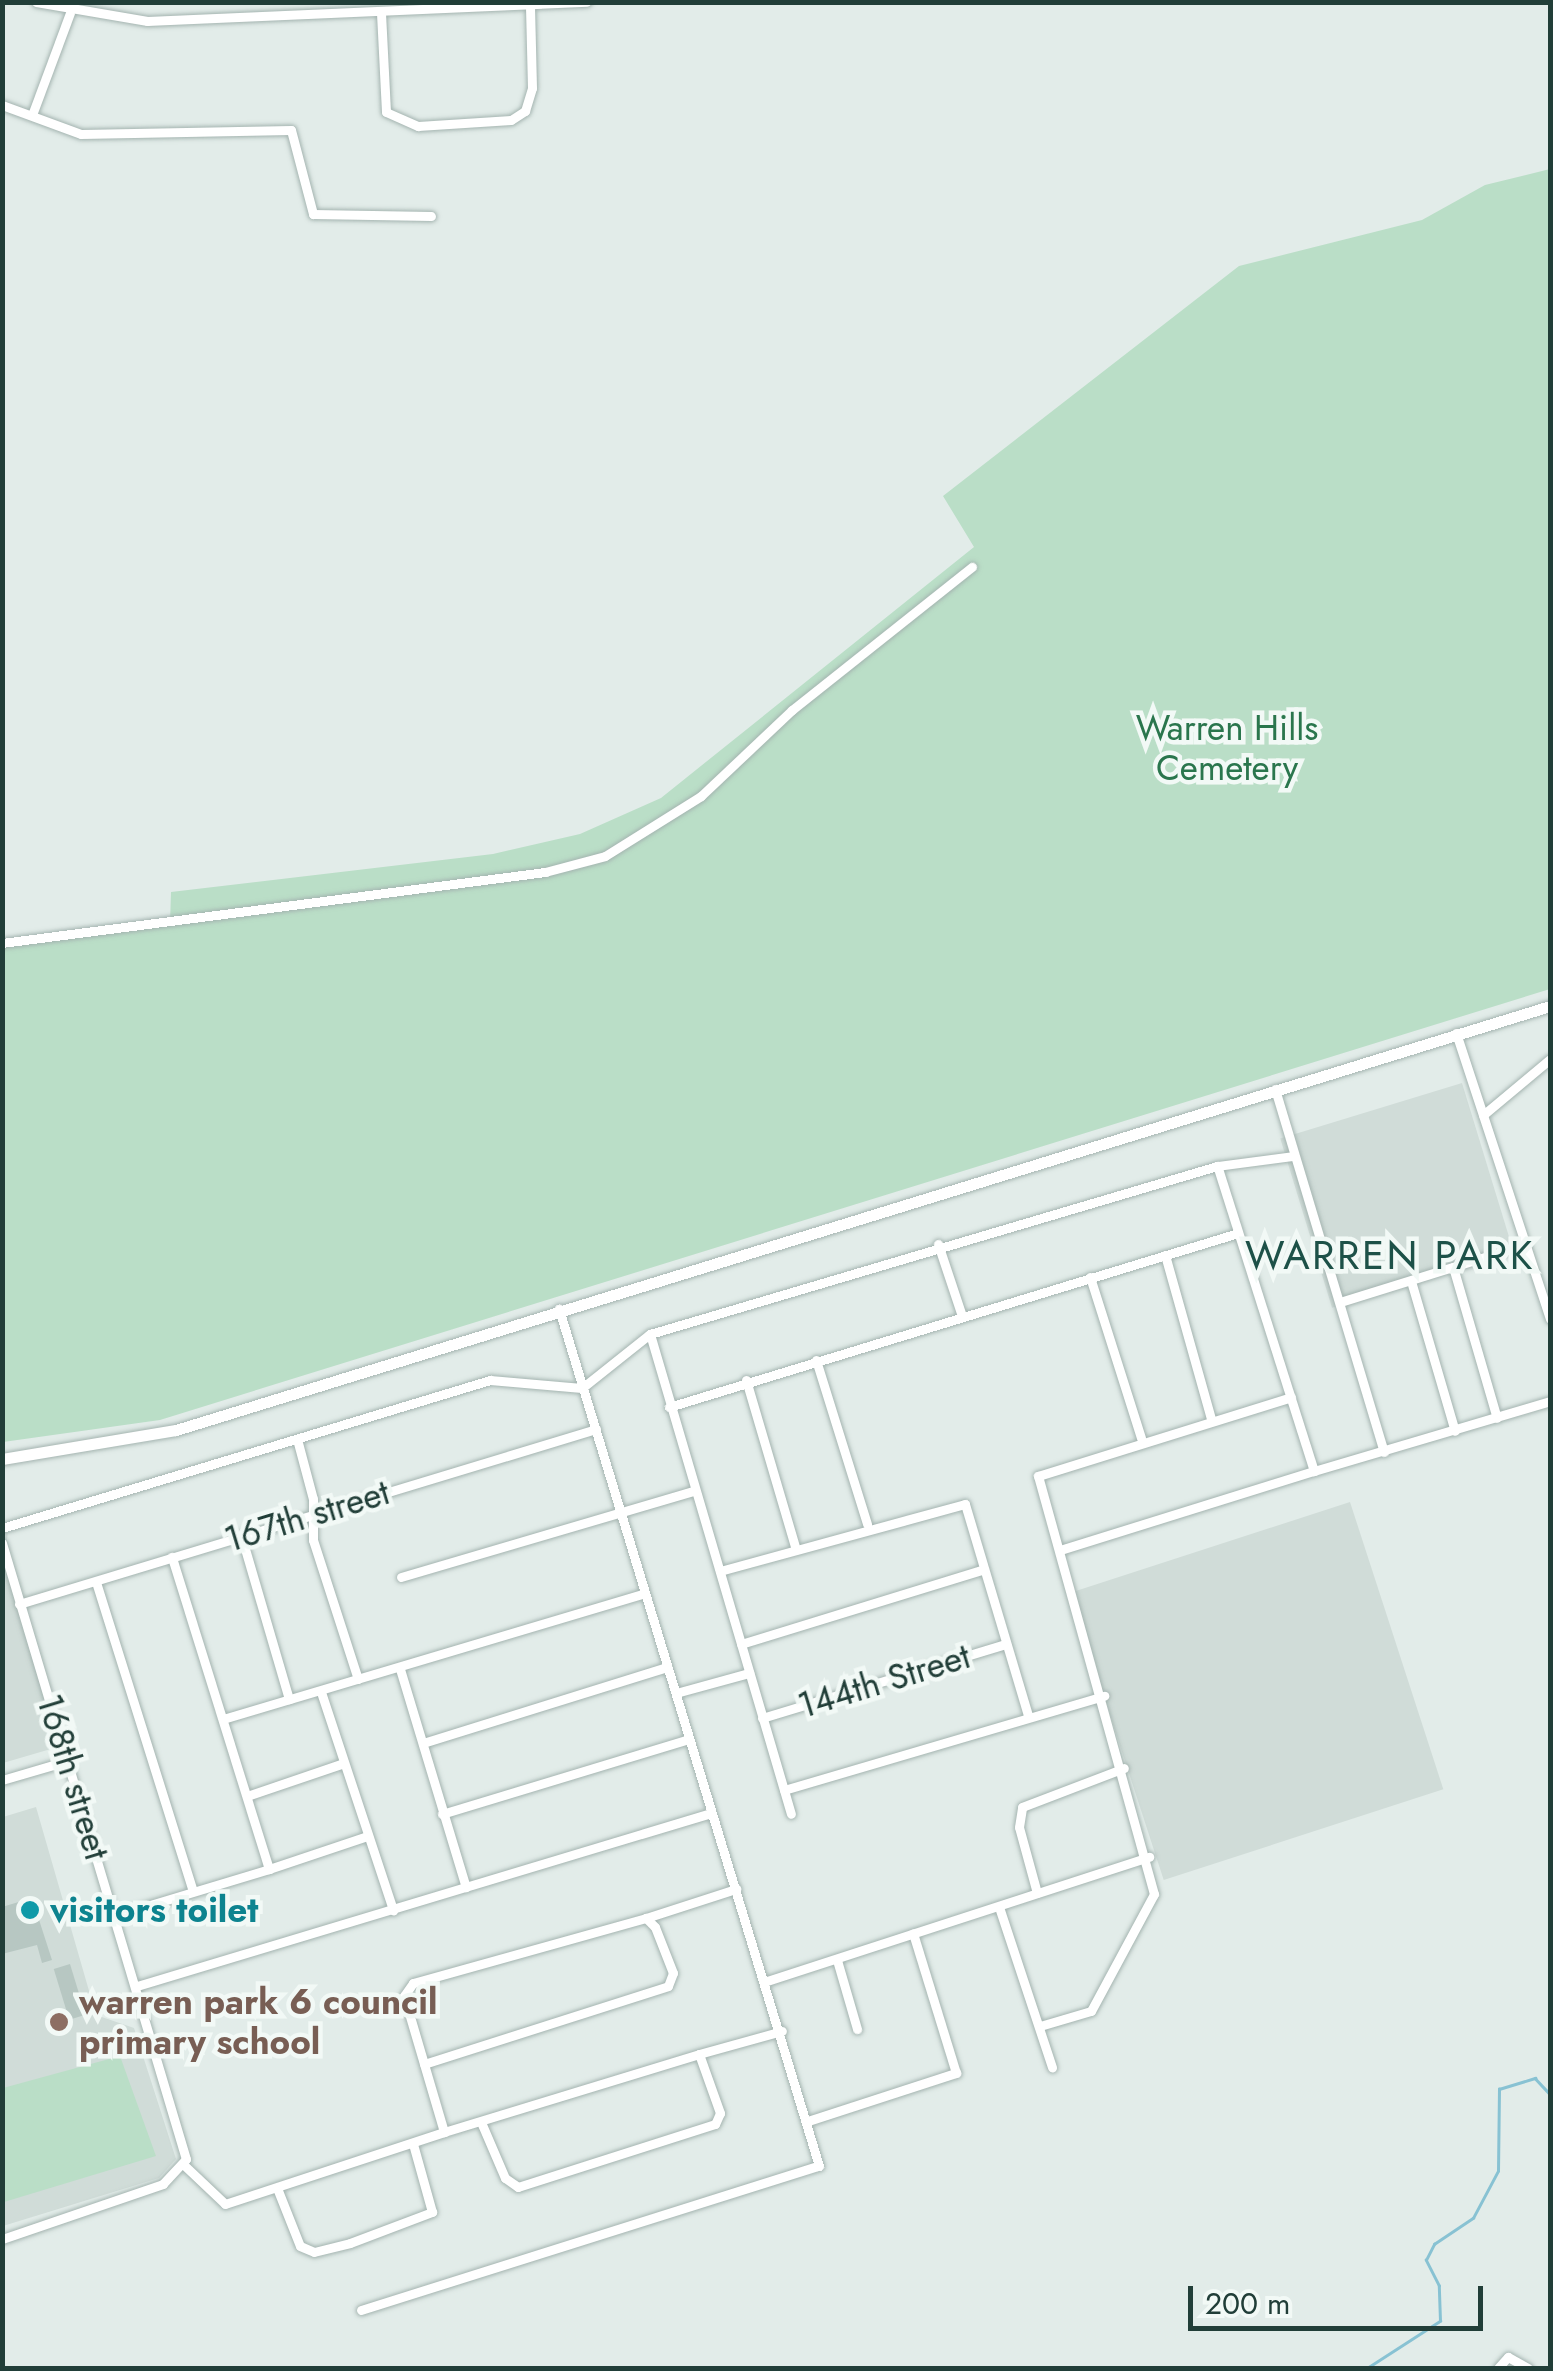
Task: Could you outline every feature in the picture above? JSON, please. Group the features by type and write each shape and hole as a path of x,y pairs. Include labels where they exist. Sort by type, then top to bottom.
{"street":[{"path":"36,2 70,13 147,21 530,8 588,2"},
{"path":"381,13 386,112 418,126 511,120 525,112 532,88 530,8"},
{"path":"32,115 70,13"},
{"path":"2,105 104,136 291,130 313,214 430,216"},
{"path":"2,942 559,870 605,856 701,796 792,710 972,567"},
{"path":"2,1459 176,1430 1550,1006"},
{"path":"1456,1033 1550,1319"},
{"path":"1483,1114 1550,1059"},
{"path":"1276,1089 1384,1452"},
{"path":"2,1528 501,1378 582,1388 650,1334 938,1244 1217,1166 1293,1156"},
{"path":"1217,1166 1314,1471"},
{"path":"670,1406 961,1313 1238,1234"},
{"path":"938,1244 961,1313"},
{"path":"1340,1302 1526,1244"},
{"path":"1165,1255 1211,1419"},
{"path":"1453,1268 1498,1418"},
{"path":"1090,1276 1142,1438"},
{"path":"1411,1281 1455,1431"},
{"path":"362,2310 819,2166 768,1981 711,1813 559,1309"},
{"path":"650,1334 791,1814"},
{"path":"816,1360 867,1524"},
{"path":"746,1380 795,1546"},
{"path":"1040,2026 1098,2003 1154,1894 1124,1768 1038,1476 1142,1438 1291,1397"},
{"path":"1060,1550 1550,1402"},
{"name":"167th street","path":"20,1604 596,1429"},
{"path":"297,1440 313,1514 314,1540 358,1679"},
{"path":"401,1577 694,1491"},
{"path":"720,1571 867,1524 965,1504 1028,1715"},
{"path":"240,1535 290,1700"},
{"name":"168th street","path":"2,1543 116,1915 185,2166"},
{"path":"172,1557 268,1868"},
{"path":"741,1644 982,1570"},
{"path":"96,1582 193,1891"},
{"path":"223,1718 645,1594"},
{"name":"144th Street","path":"762,1718 1006,1644"},
{"path":"423,1743 667,1667"},
{"path":"400,1669 466,1887"},
{"path":"676,1694 748,1673"},
{"path":"321,1692 393,1910"},
{"path":"784,1790 1028,1715 1104,1696"},
{"path":"442,1814 689,1739"},
{"path":"2,1780 67,1760"},
{"path":"246,1796 344,1763"},
{"path":"1038,1893 1019,1827 1022,1807 1124,1768"},
{"path":"136,1986 711,1813"},
{"path":"116,1915 367,1836"},
{"path":"768,1981 1148,1857"},
{"path":"444,2132 404,1996 413,1983 736,1889"},
{"path":"999,1907 1052,2067"},
{"path":"424,2064 668,1986 673,1973 646,1918"},
{"path":"808,2121 956,2072 913,1933"},
{"path":"837,1960 857,2030"},
{"path":"2,2239 162,2184 185,2166 215,2202 277,2188 444,2132 782,2031"},
{"path":"482,2122 505,2178 518,2187 715,2124 720,2114 699,2054"},
{"path":"277,2188 300,2246 314,2252 350,2243 432,2212 413,2144"},
{"path":"1498,2368 1508,2357 1528,2368"}],"shaded area":[{"path":"1462,1083 1514,1252 1332,1308 1280,1139"},
{"path":"1350,1502 1443,1789 1164,1880 1070,1593"},
{"path":"8,1529 5,1561 61,1746 3,1763 2,1530"},
{"name":"warren park 6 council primary school","path":"36,1807 96,2015 134,2028 176,2159 159,2178 3,2226 3,1817"}],"green space":[{"name":"Warren Hills Cemetery","path":"1550,169 1550,989 160,1420 3,1442 2,947 170,924 171,892 493,854 580,834 661,798 974,547 943,496 1239,266 1422,220 1485,185"},
{"path":"120,2056 156,2156 4,2202 3,2088"}],"building":[{"path":"32,1898 52,1960 42,1963 37,1945 2,1954 2,1907"},
{"path":"70,1964 85,2015 69,2020 54,1969"}],"waterway":[{"path":"1367,2368 1440,2321 1439,2286 1426,2260 1434,2244 1473,2218 1498,2171 1499,2089 1535,2078 1550,2094"}],"place":[{"name":"visitors toilet","path":"30,1910"},
{"name":"warren park 6 council primary school","path":"59,2022"}],"district":[{"name":"WARREN PARK","path":"1390,1255"}]}
